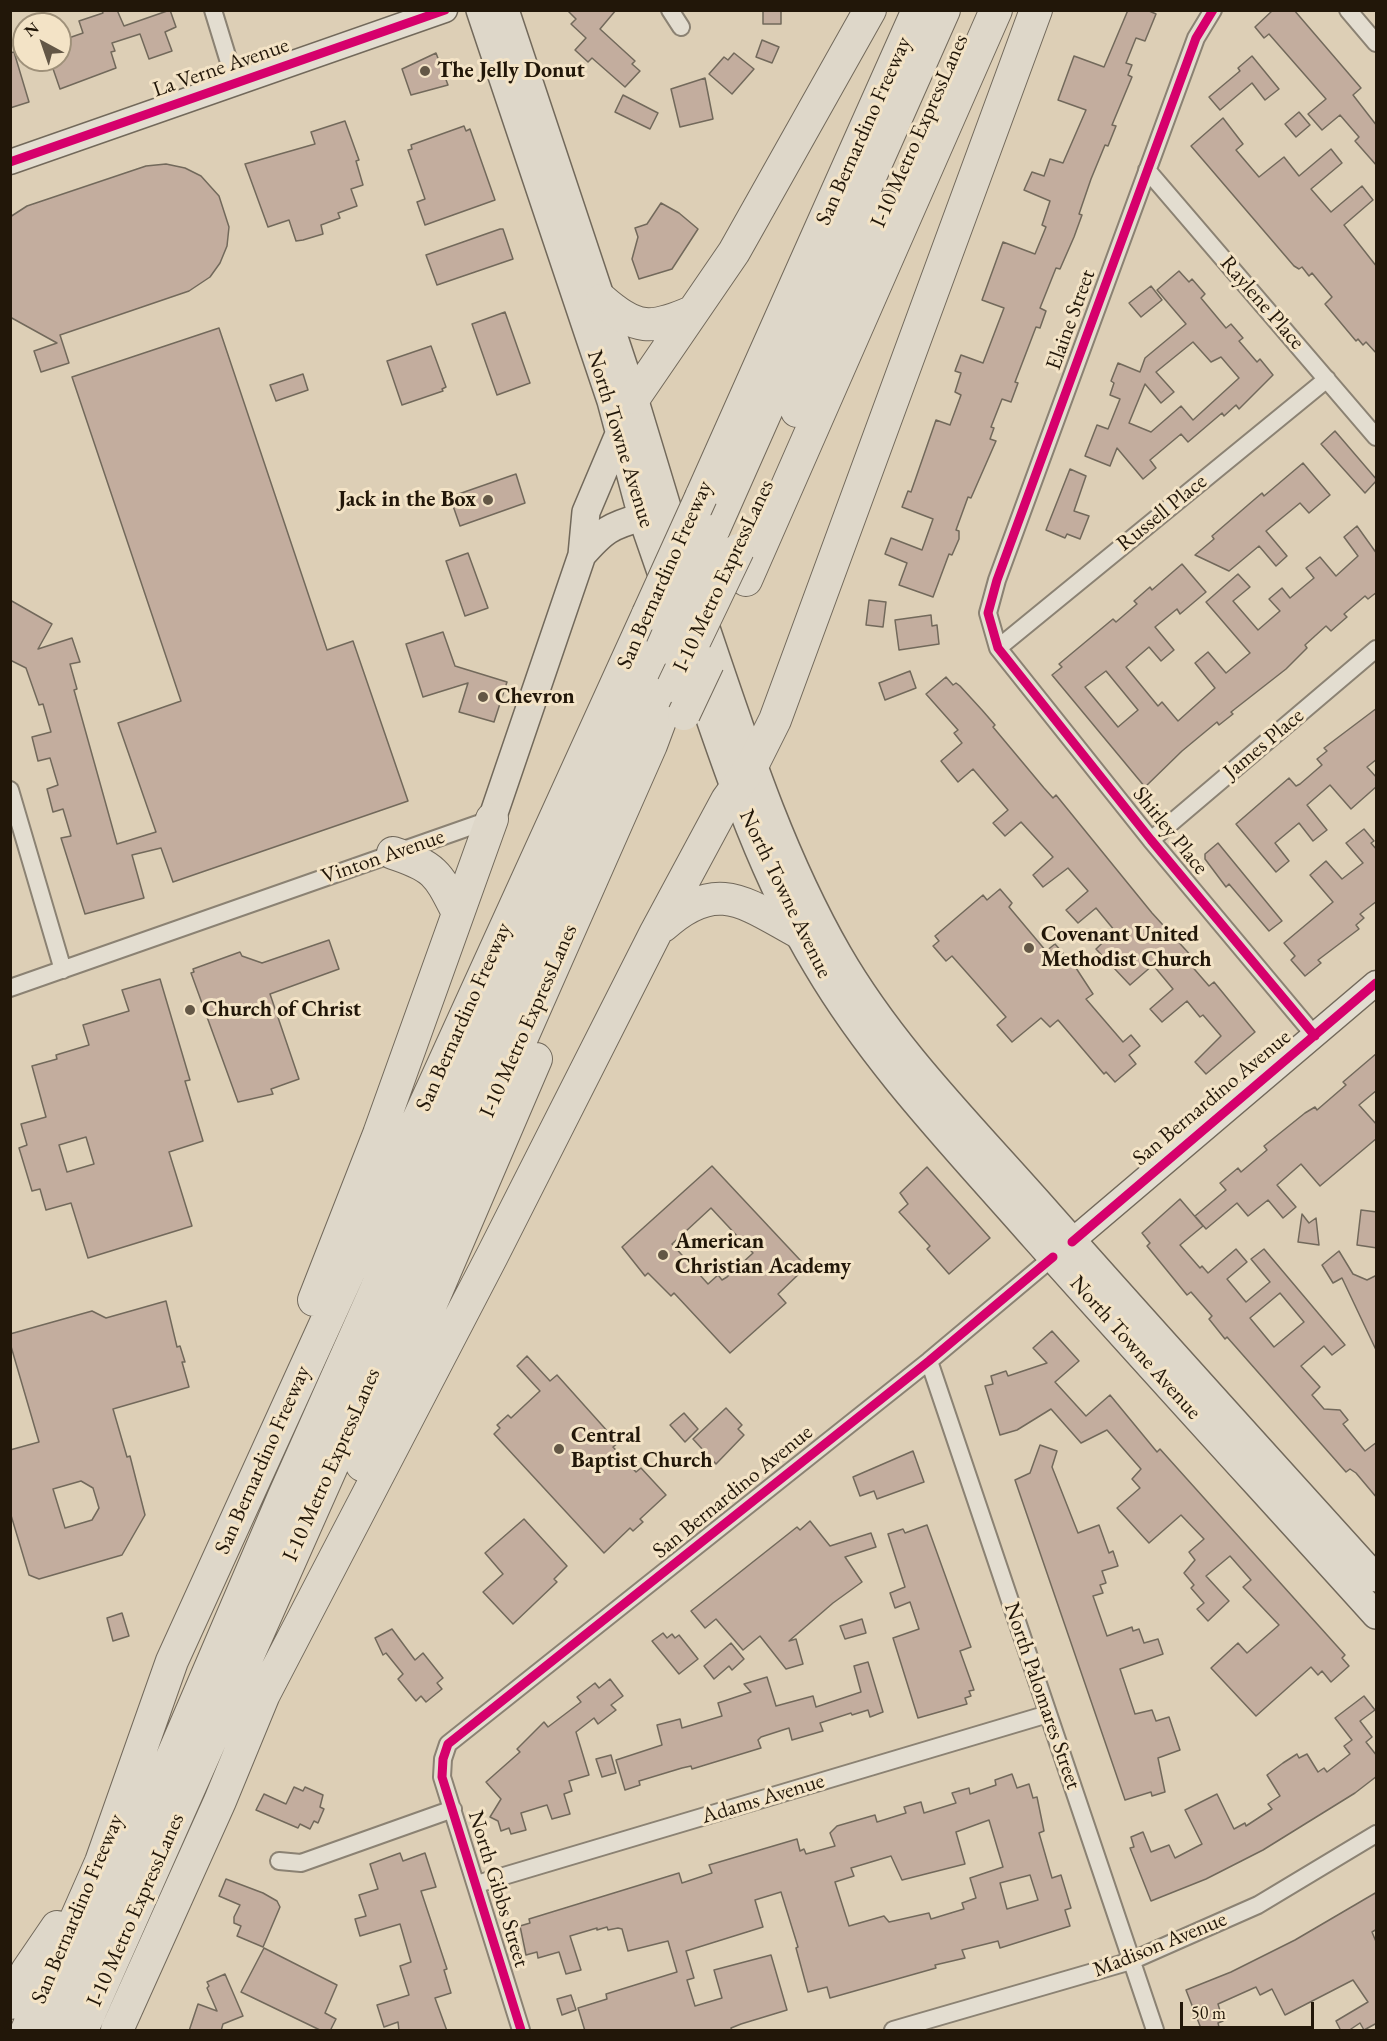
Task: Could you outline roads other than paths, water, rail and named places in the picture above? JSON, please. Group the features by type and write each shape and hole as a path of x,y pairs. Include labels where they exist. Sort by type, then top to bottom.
{"highway":[{"path":"634,398 734,252 870,10"},
{"name":"San Bernardino Freeway","path":"27,2031 101,1862 172,1661 701,497 918,10"},
{"name":"I-10 Metro ExpressLanes","path":"55,2031 284,1496 944,10"},
{"name":"I-10 Metro ExpressLanes","path":"82,2031 651,745 679,700 738,550 837,314 974,10"},
{"path":"117,2031 220,1801 679,700 746,580 996,10"},
{"path":"261,1700 486,1267 656,932 775,720 1036,10"},
{"path":"602,300 618,314 643,325 669,323 693,312"},
{"path":"172,1661 379,1134 492,819"},
{"path":"393,854 419,862 435,872 458,913"},
{"path":"656,932 683,908 706,898 731,899 753,907 800,933"},
{"path":"138,2031 220,1801"},
{"path":"10,2003 27,1971 101,1862"}],"main road":[{"name":"La Verne Avenue","path":"10,162 236,85 445,10"},
{"name":"North Towne Avenue","path":"480,10 620,432 642,517 744,777 793,862 838,954 887,1028 941,1093 1063,1250 1377,1616"},
{"name":"North Towne Avenue","path":"505,10 634,398 664,496 670,525 770,873 816,965 867,1043 922,1109 1063,1250 1377,1578"},
{"path":"492,819 582,555 586,512 634,398"},
{"path":"620,432 635,445 648,463 664,496"},
{"path":"582,555 602,532 618,523 642,517"},
{"name":"San Bernardino Avenue","path":"1063,1250 1377,982"}],"street":[{"path":"213,10 236,85"},
{"path":"670,10 681,27"},
{"name":"Elaine Street","path":"998,648 988,613 996,580 1196,38 1213,10"},
{"path":"1348,10 1377,43"},
{"name":"Raylene Place","path":"1147,170 1377,437"},
{"name":"Russell Place","path":"998,648 1327,379"},
{"name":"Shirley Place","path":"998,648 1151,840 1315,1036"},
{"name":"James Place","path":"1151,840 1377,649"},
{"path":"10,790 63,970"},
{"name":"Vinton Avenue","path":"10,988 492,819"},
{"name":"San Bernardino Avenue","path":"443,1759 448,1744 929,1361 1063,1250"},
{"name":"North Palomares Street","path":"929,1361 1155,2031"},
{"name":"Adams Avenue","path":"477,1884 1048,1714"},
{"name":"North Gibbs Street","path":"443,1759 442,1777 521,2031"},
{"path":"279,1861 301,1863 453,1809"},
{"name":"Madison Avenue","path":"893,2031 1131,1961 1258,1905 1377,1834"}],"place":[{"name":"The Jelly Donut","path":"425,71"},
{"name":"Jack in the Box","path":"488,500"},
{"name":"Chevron","path":"483,697"},
{"name":"Covenant United Methodist Church","path":"1029,948"},
{"name":"Church of Christ","path":"190,1010"},
{"name":"American Christian Academy","path":"663,1255"},
{"name":"Central Baptist Church","path":"559,1449"}]}
